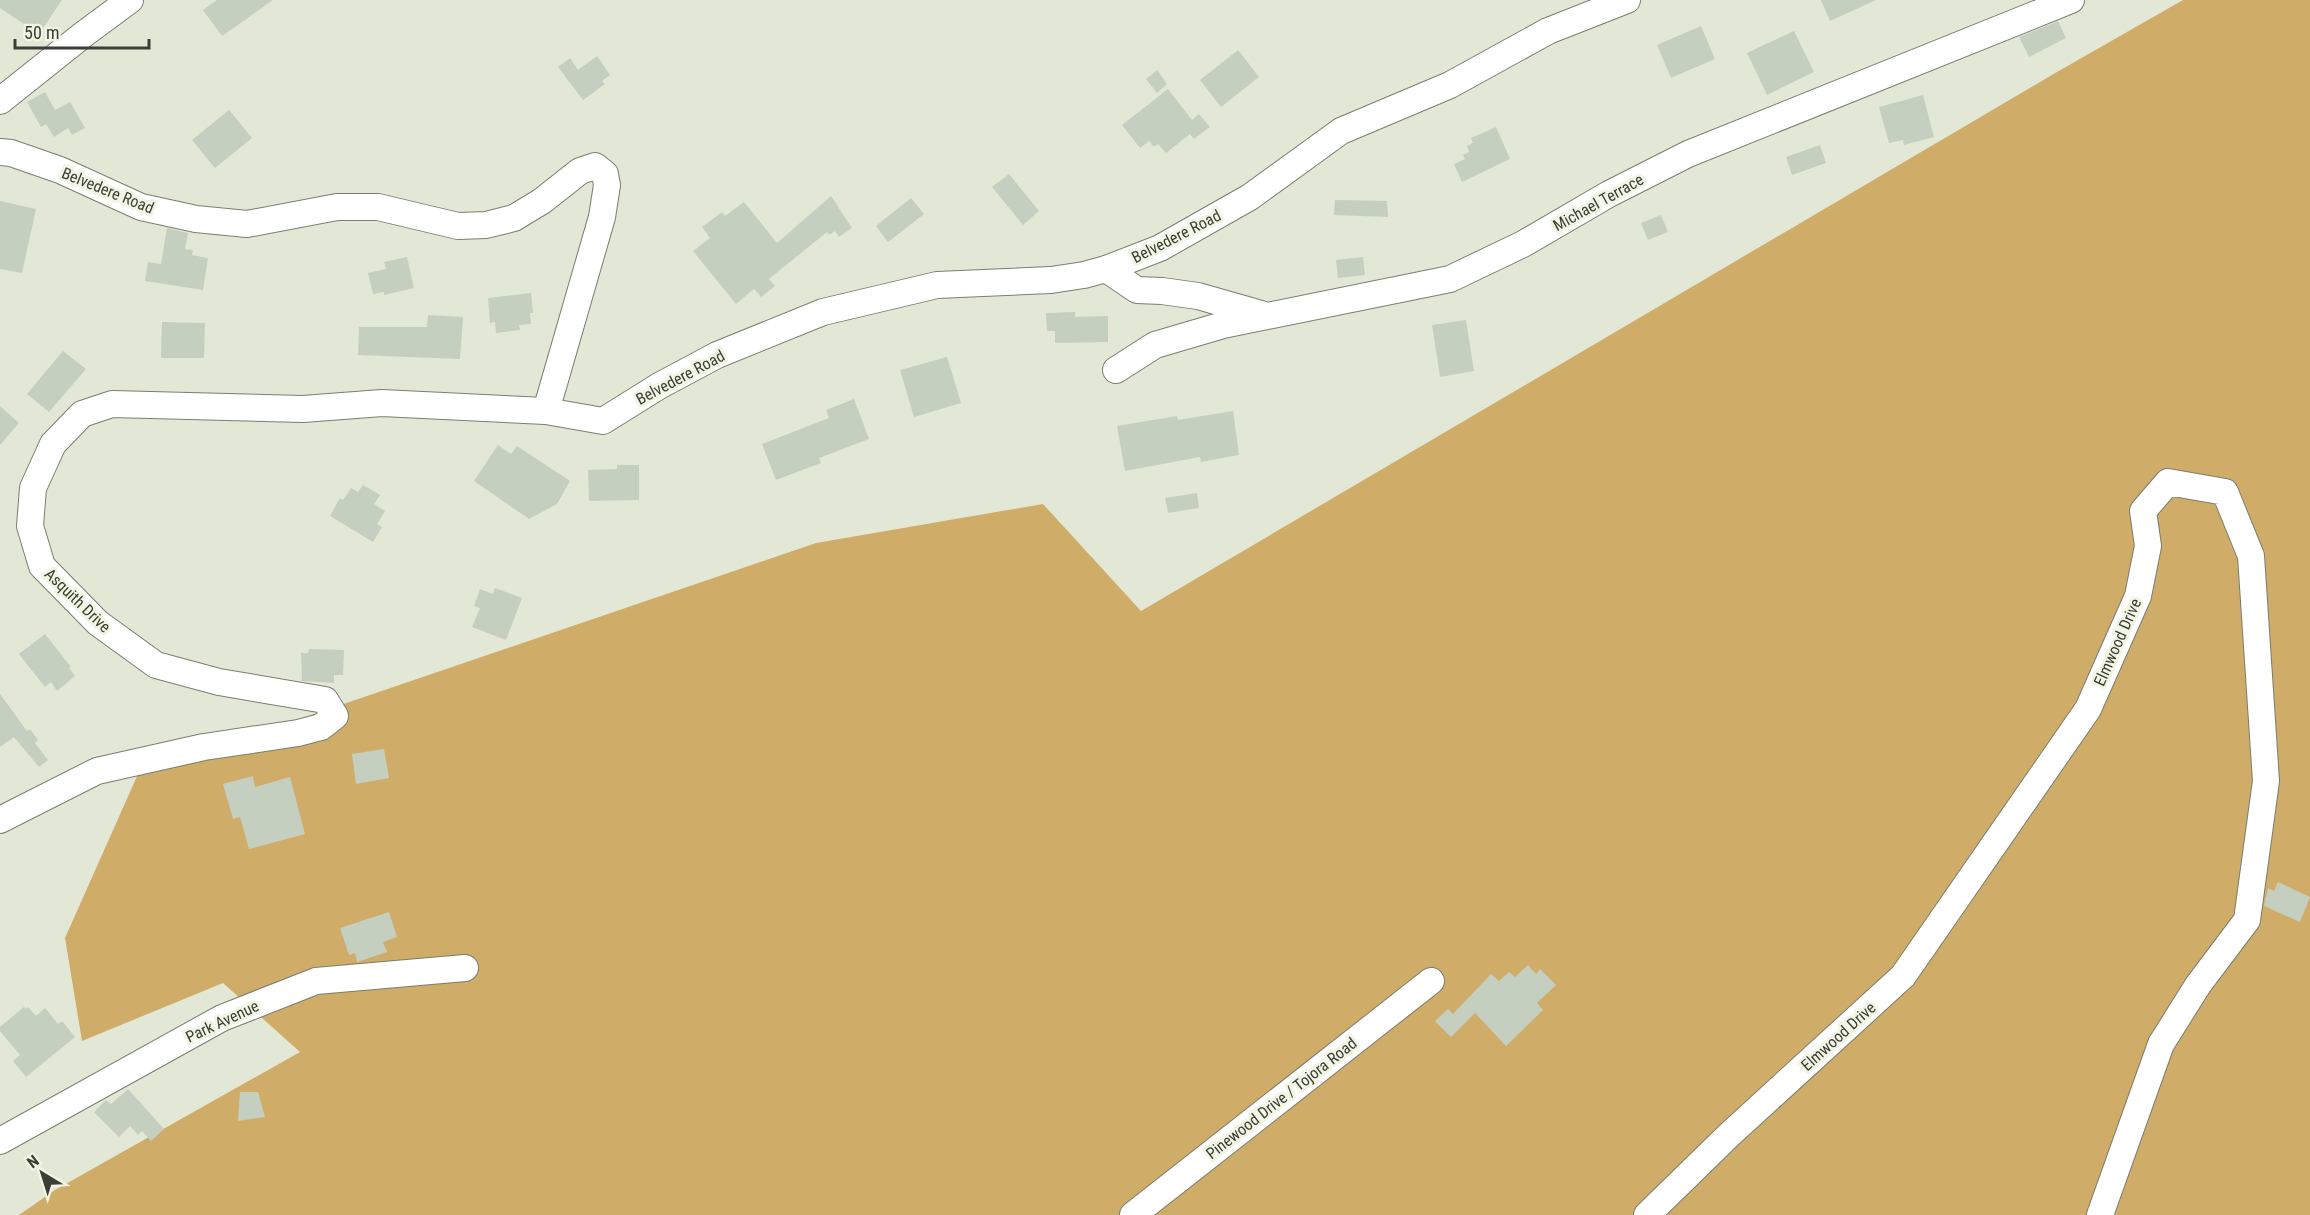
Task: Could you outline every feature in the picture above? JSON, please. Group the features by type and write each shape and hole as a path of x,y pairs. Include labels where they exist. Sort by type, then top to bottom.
{"street":[{"path":"0,101 130,0"},
{"name":"Belvedere Road","path":"0,153 11,153 60,170 141,207 196,219 247,224 337,207 378,207 458,226 486,225 514,218 542,201 580,171 595,166 605,174 607,185 602,218 546,411 603,421 659,386 717,356 823,312 937,285 1051,280 1106,269 1160,248 1250,197 1341,131 1450,86 1548,32 1627,0"},
{"name":"Michael Terrace","path":"1116,370 1155,345 1223,325 1450,279 1523,244 1609,194 1688,154 2071,0"},
{"path":"1106,269 1137,290 1198,296 1253,314 1276,316"},
{"name":"Asquith Drive","path":"0,820 97,771 204,747 298,733 321,727 335,716 325,700 219,682 156,665 98,623 42,566 30,526 33,488 53,444 82,414 112,404 303,410 382,403 546,411"},
{"name":"Elmwood Drive","path":"1647,1215 1729,1135 1904,975 2088,708 2138,596 2148,546 2143,511 2168,482 2225,492 2251,556 2266,781 2247,920 2198,985 2161,1044 2100,1215"},
{"name":"Park Avenue","path":"0,1141 222,1018 316,981 465,968"},
{"name":"Pinewood Drive / Tojora Road","path":"1133,1215 1431,981"}],"shaded area":[{"path":"2183,0 2310,0 2310,1215 19,1215 55,1190 300,1052 223,983 82,1041 65,938 138,774 816,543 1043,504 1141,611"}],"building":[{"path":"0,0 62,0 39,34 0,8"},
{"path":"217,0 273,0 222,36 203,10"},
{"path":"1821,0 1876,0 1830,21"},
{"path":"2058,21 2066,38 2029,57 2019,37"},
{"path":"1701,26 1715,59 1671,78 1657,45"},
{"path":"1794,31 1814,72 1767,95 1747,53"},
{"path":"1238,50 1259,77 1221,107 1200,80"},
{"path":"597,56 610,75 602,81 605,84 583,100 558,67 570,58 578,70"},
{"path":"1157,70 1167,84 1157,93 1146,79"},
{"path":"1168,89 1192,120 1199,114 1210,127 1194,139 1190,134 1166,153 1158,144 1154,147 1149,141 1140,148 1122,125"},
{"path":"45,92 55,110 70,102 85,128 72,135 68,128 54,137 46,124 41,127 27,102"},
{"path":"1923,95 1934,137 1904,145 1903,140 1889,143 1879,107"},
{"path":"229,110 252,138 215,168 192,140"},
{"path":"1496,127 1510,159 1462,182 1454,164 1465,159 1463,155 1469,152 1467,146 1473,143 1471,138"},
{"path":"1820,145 1826,163 1792,175 1786,157"},
{"path":"1009,174 1039,211 1023,225 992,187"},
{"path":"831,196 852,228 839,237 835,231 829,235 827,232 769,279 775,286 761,297 754,289 736,304 693,251 710,238 702,227 722,212 725,216 744,202 777,243"},
{"path":"911,198 924,214 888,242 876,226"},
{"path":"1335,200 1387,201 1388,217 1334,215"},
{"path":"0,201 36,209 22,273 0,269"},
{"path":"1661,215 1668,232 1648,240 1641,223"},
{"path":"167,228 188,233 185,249 193,250 192,255 208,258 203,290 145,281 148,262 161,264"},
{"path":"407,257 414,288 384,295 384,292 373,294 368,273 386,269 384,262"},
{"path":"1363,257 1365,275 1338,278 1336,260"},
{"path":"531,293 533,313 530,313 531,324 519,325 520,330 496,333 495,322 490,323 488,298"},
{"path":"1075,312 1075,317 1108,316 1108,342 1055,343 1055,331 1047,331 1046,313"},
{"path":"428,315 463,317 460,359 358,355 359,327 427,327"},
{"path":"1466,320 1474,371 1440,377 1432,325"},
{"path":"162,322 205,323 204,358 161,358"},
{"path":"63,351 86,369 49,412 27,394"},
{"path":"947,357 961,403 914,417 900,370"},
{"path":"854,399 869,439 819,458 821,463 776,480 762,444 829,418 826,410"},
{"path":"0,406 19,423 0,445"},
{"path":"1233,411 1239,455 1201,462 1200,457 1125,471 1117,426 1177,416 1178,420"},
{"path":"498,445 511,454 517,446 570,481 557,504 529,519 474,481"},
{"path":"617,465 639,465 639,500 589,501 588,470 617,469"},
{"path":"363,485 380,495 374,504 385,511 377,524 382,527 373,542 330,516 340,498 343,500 351,488 358,492"},
{"path":"1197,493 1199,508 1168,513 1165,498"},
{"path":"495,588 522,598 506,640 472,627 480,608 474,606 480,589 493,594"},
{"path":"45,634 71,667 69,668 75,676 57,691 51,682 45,687 19,654"},
{"path":"309,649 344,650 343,675 334,675 334,683 302,681 301,653 308,653"},
{"path":"0,694 27,731 30,729 38,740 35,743 48,760 39,767 14,737 0,747"},
{"path":"384,749 389,778 356,784 352,754"},
{"path":"253,776 255,787 290,777 305,834 249,849 240,817 233,819 223,784"},
{"path":"2278,882 2310,897 2300,922 2264,906 2268,888 2274,891"},
{"path":"389,912 397,937 383,942 387,952 357,962 355,953 349,955 340,928"},
{"path":"1528,965 1536,974 1540,969 1556,985 1537,1003 1543,1010 1506,1046 1475,1013 1451,1037 1435,1021 1448,1009 1453,1014 1491,974 1499,981 1509,972 1515,977"},
{"path":"24,1007 26,1009 28,1007 36,1016 45,1008 58,1024 62,1021 75,1037 26,1077 13,1061 20,1055 0,1031 0,1027"},
{"path":"128,1089 164,1129 151,1141 142,1131 138,1135 130,1126 119,1137 94,1112 106,1100 111,1104"},
{"path":"240,1092 258,1092 265,1117 238,1121"}]}
